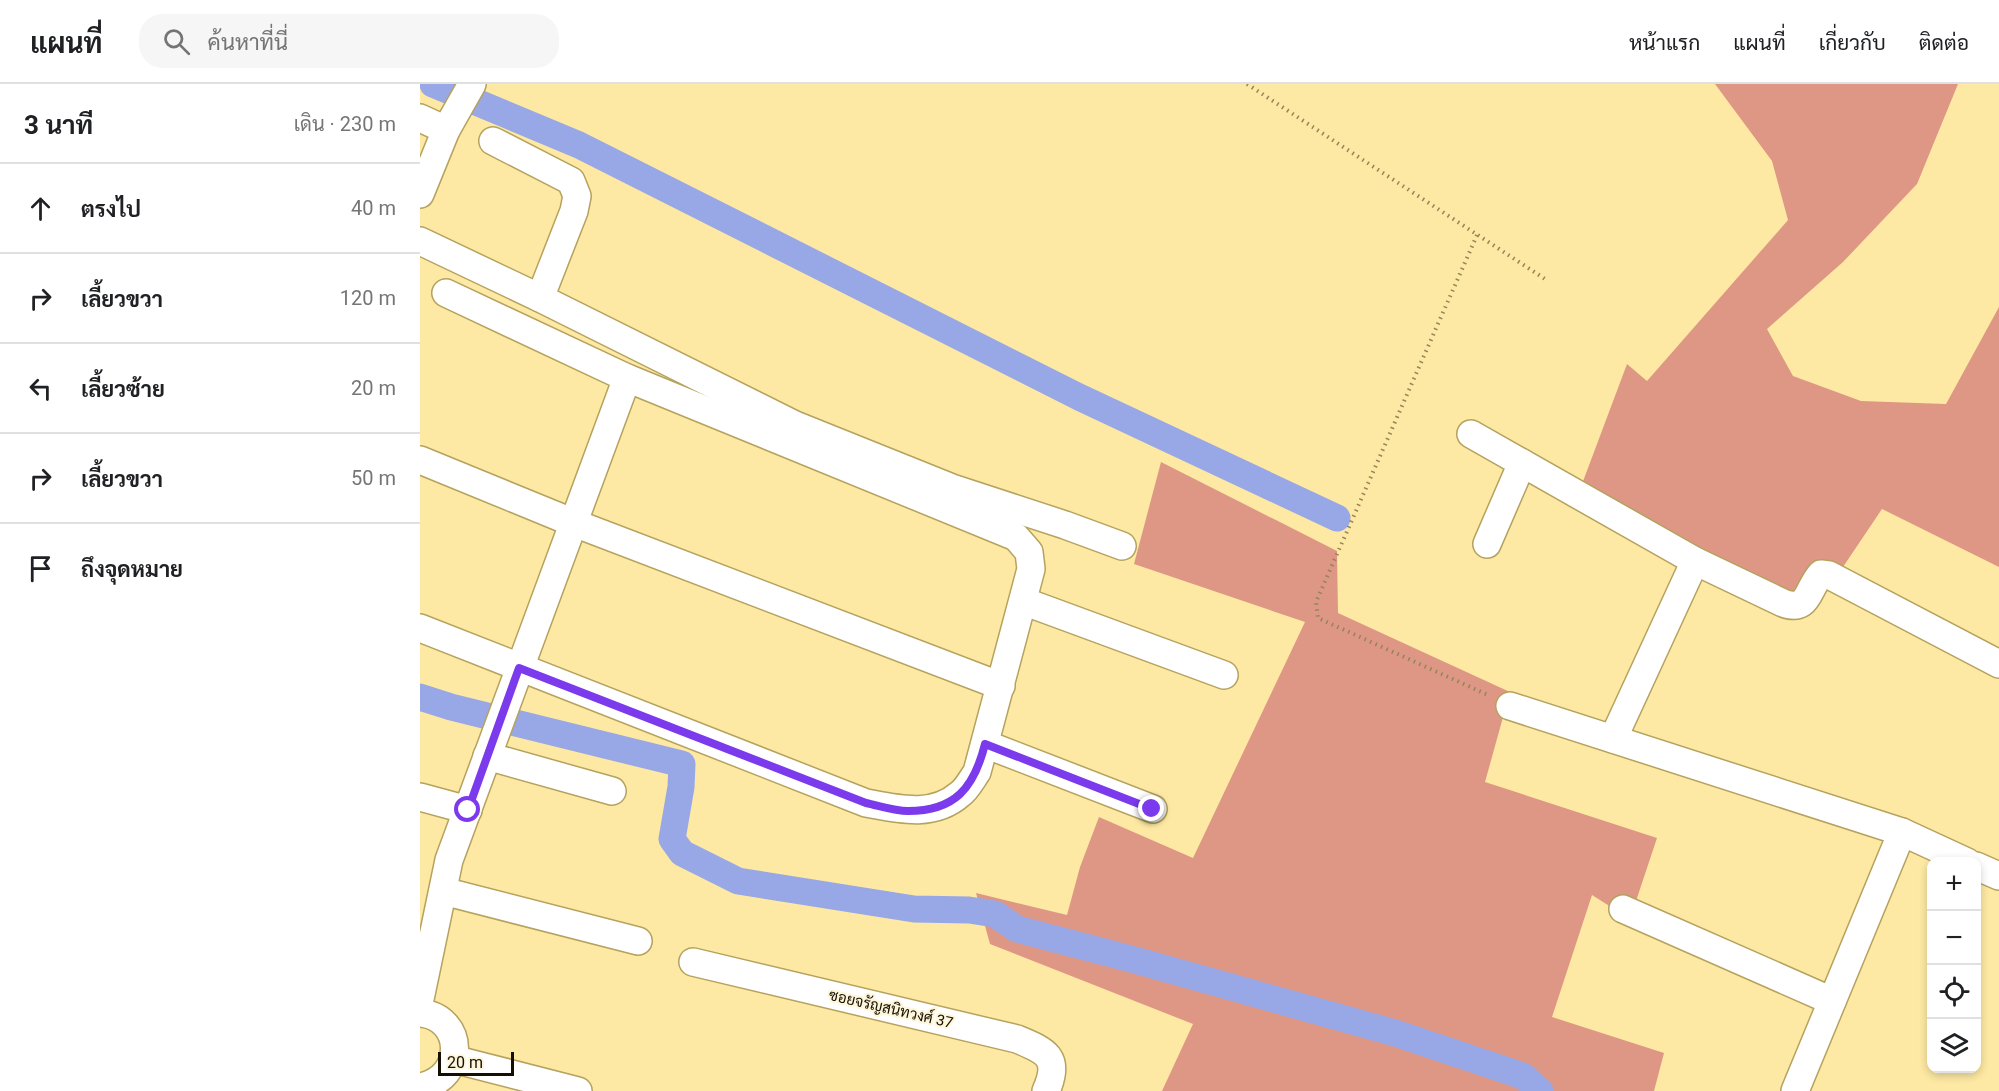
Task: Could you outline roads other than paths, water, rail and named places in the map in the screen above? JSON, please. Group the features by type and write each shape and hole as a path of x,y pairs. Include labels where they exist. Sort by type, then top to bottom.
{"street":[{"path":"423,176 472,84"},
{"path":"420,118 450,122"},
{"path":"494,141 571,181 577,196 574,211 540,298"},
{"path":"420,241 795,425 952,488 1122,546"},
{"path":"420,627 866,803 907,811 941,807 961,794 977,772 1031,569 1029,552 1017,537 627,378 446,293"},
{"path":"420,999 424,954 443,891 449,860 627,378"},
{"path":"1471,434 1695,561 1793,606 1800,605 1806,599 1821,574 1829,575 1999,664"},
{"path":"420,460 574,524 1000,686"},
{"path":"1487,544 1522,463"},
{"path":"1613,739 1695,561"},
{"path":"1023,601 1224,675"},
{"path":"1510,706 1902,832 1958,857"},
{"path":"985,744 1152,809"},
{"path":"488,755 612,791"},
{"path":"420,797 468,810"},
{"path":"1794,1091 1902,832"},
{"path":"1981,868 1999,876"},
{"path":"443,891 638,941"},
{"path":"1623,909 1832,1000"},
{"name":"ซอยจรัญสนิทวงศ์ 37","path":"693,962 1017,1039 1032,1045 1050,1057 1053,1068 1051,1081 1046,1091"},
{"path":"420,1013 435,1016 445,1024 452,1035 454,1047 453,1059 448,1070 440,1079 420,1087"},
{"path":"453,1059 578,1091"}],"waterway":[{"path":"433,84 579,145 1079,397 1337,518"},
{"path":"420,697 451,707 682,764 681,787 672,839 682,853 738,881 914,909 969,910 995,914 1017,929 1395,1033 1523,1076 1540,1091"}]}
